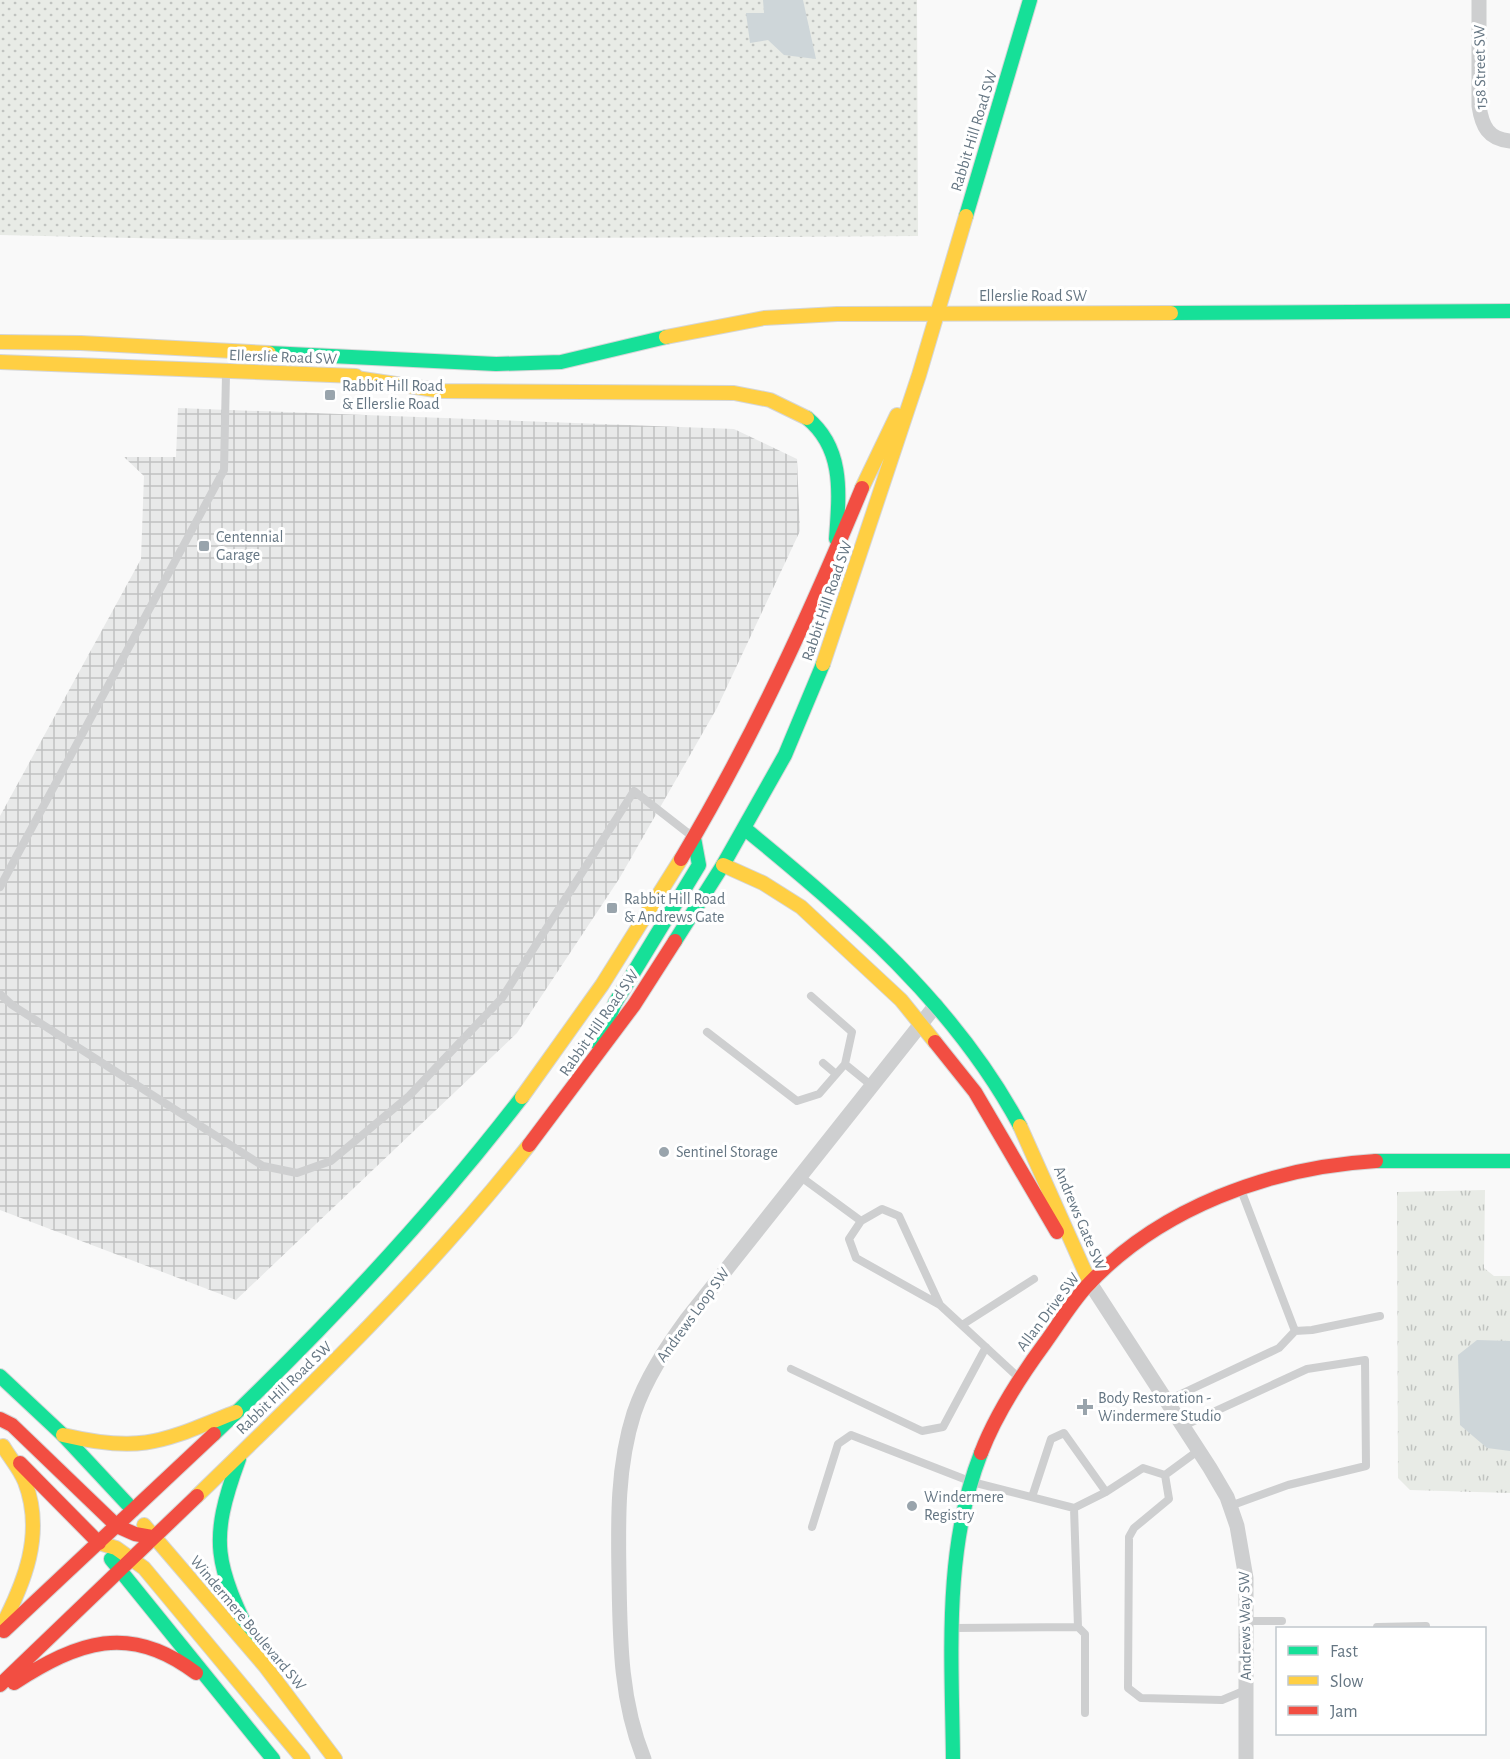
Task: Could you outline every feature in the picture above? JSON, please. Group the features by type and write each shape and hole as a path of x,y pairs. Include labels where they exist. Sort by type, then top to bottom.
{"main road":[{"name":"Rabbit Hill Road SW","path":"0,1685 119,1568 315,1382 428,1265 523,1153 591,1065 634,1005 723,865 785,755 805,711 879,502 1030,0"},
{"name":"Ellerslie Road SW","path":"0,342 496,364 561,362 689,332 764,318 883,312 1510,311"},
{"name":"Ellerslie Road SW","path":"0,362 504,380 546,371 561,362"},
{"name":"Rabbit Hill Road SW","path":"0,1633 117,1526 307,1343 371,1275 478,1152 549,1060 606,977 694,838 774,687 835,557 876,453 919,375"},
{"path":"343,376 442,391 734,393 765,397 791,407 810,420 823,432 835,458 839,491 835,557"},
{"name":"Andrews Gate SW","path":"744,828 846,914 957,1028 996,1082 1034,1151 1090,1283"},
{"path":"591,1065 607,1017 699,865 694,838"},
{"name":"Andrews Gate SW","path":"723,865 763,883 801,908 869,969 922,1025 975,1092 1037,1200 1090,1283"},
{"name":"Allan Drive SW","path":"953,1759 954,1575 960,1524 972,1482 983,1445 1019,1378 1090,1283 1175,1220 1240,1189 1292,1172 1341,1164 1510,1161"},
{"name":"Windermere Boulevard SW","path":"0,1376 63,1435 133,1510 152,1537 265,1666 335,1759"},
{"path":"63,1435 94,1443 128,1446 168,1439 237,1412"},
{"path":"0,1419 12,1425 117,1526 135,1534 152,1537"},
{"path":"1,1445 99,1543 189,1653 218,1694 273,1759"},
{"path":"0,1633 19,1594 32,1555 35,1525 26,1485 1,1445"},
{"path":"242,1452 227,1490 216,1542 224,1580 265,1666"},
{"path":"99,1543 116,1548 131,1558 158,1583 303,1759"},
{"path":"0,1691 64,1652 96,1642 105,1642 124,1643 160,1651 184,1662 218,1694"}],"street":[{"name":"158 Street SW","path":"1479,0 1479,105 1482,123 1487,133 1501,140 1510,141"},
{"name":"Andrews Loop SW","path":"644,1759 630,1719 620,1640 618,1517 626,1442 638,1403 666,1348 936,1005"},
{"name":"Andrews Way SW","path":"1090,1283 1199,1450 1230,1506 1243,1551 1246,1621 1246,1759"}],"lane":[{"path":"0,886 224,470 227,351"},
{"path":"0,994 12,1005 263,1166 297,1173 331,1161 408,1096 502,998 634,791 694,838"},
{"path":"707,1032 797,1101 819,1094 845,1064 852,1032 812,996"},
{"path":"823,1063 836,1074"},
{"path":"845,1064 872,1086"},
{"path":"801,1177 861,1221"},
{"path":"1240,1189 1295,1330"},
{"path":"940,1305 899,1216 882,1209 861,1221 849,1239 856,1258 940,1305 1019,1378"},
{"path":"962,1325 1034,1279"},
{"path":"1295,1330 1312,1330 1380,1316"},
{"path":"1166,1401 1280,1348 1295,1330"},
{"path":"791,1369 922,1431 944,1427 986,1347"},
{"path":"1183,1426 1307,1369 1365,1360 1366,1466 1288,1485 1230,1506"},
{"path":"1032,1497 1051,1439 1064,1433 1106,1492"},
{"path":"812,1527 838,1444 851,1435 972,1482 1074,1508 1106,1492 1143,1468 1165,1474"},
{"path":"1165,1474 1199,1450"},
{"path":"1165,1474 1169,1499 1134,1528 1129,1537 1128,1688 1141,1698 1222,1700 1246,1690"},
{"path":"1074,1508 1078,1627 1085,1634 1085,1713"},
{"path":"1246,1621 1282,1621"},
{"path":"1377,1627 1426,1626"},
{"path":"952,1628 1078,1627"}],"shaded area":[{"path":"763,0 803,0 816,59 784,55 768,40 750,43 746,13 764,13"},
{"name":"Centennial Garage","path":"178,408 734,429 797,459 800,531 717,708 619,879 517,1033 236,1300 0,1210 0,816 141,559 144,476 124,457 176,457"},
{"path":"1477,1340 1510,1341 1510,1451 1487,1448 1460,1425 1458,1355"}],"green space":[{"path":"0,0 917,0 918,236 222,240 0,235"},
{"path":"1485,1190 1484,1268 1494,1276 1510,1276 1510,1493 1410,1490 1398,1478 1397,1192"}],"traffic: fast":[{"path":"966,216 1030,0"},
{"path":"1171,313 1510,311"},
{"path":"269,353 496,364 561,362 666,337"},
{"path":"807,418 819,430 834,458 838,490 836,539"},
{"path":"675,941 723,865 785,755 823,664"},
{"path":"744,828 861,928 932,1001 994,1081 1020,1126"},
{"path":"598,1044 615,1003 699,865 694,838"},
{"path":"214,1434 374,1272 450,1186 522,1097"},
{"path":"1376,1161 1510,1161"},
{"path":"0,1376 63,1435 133,1510"},
{"path":"953,1759 951,1643 955,1566 960,1527 981,1453"},
{"path":"239,1459 223,1512 220,1552 231,1592 253,1642"},
{"path":"111,1559 273,1759"}],"traffic: slow":[{"path":"823,664 919,375 966,216"},
{"path":"666,337 764,318 837,314 1171,313"},
{"path":"0,342 81,343 269,353"},
{"path":"0,362 356,376"},
{"path":"343,376 442,391 734,393 770,400 807,418"},
{"path":"862,488 897,415"},
{"path":"522,1097 602,985 681,859"},
{"path":"723,865 763,883 801,907 901,1000 935,1042"},
{"path":"1020,1126 1090,1283"},
{"path":"197,1496 327,1369 411,1282 491,1192 529,1145"},
{"path":"63,1435 90,1441 134,1444 170,1437 236,1412"},
{"path":"0,1630 24,1577 32,1540 33,1521 31,1501 25,1482 3,1446"},
{"path":"144,1525 265,1666 335,1759"},
{"path":"99,1543 116,1548 144,1568 303,1759"}],"traffic: jam":[{"path":"681,859 756,723 821,584 862,488"},
{"path":"529,1145 634,1005 675,941"},
{"path":"935,1042 975,1092 1057,1232"},
{"path":"981,1453 1009,1396 1074,1301 1114,1260 1146,1235 1181,1214 1257,1183 1296,1172 1376,1161"},
{"path":"0,1419 12,1425 117,1526 135,1534 152,1537"},
{"path":"4,1631 214,1434"},
{"path":"20,1463 99,1543"},
{"path":"0,1685 197,1496"},
{"path":"14,1683 60,1657 82,1648 104,1644 126,1643 148,1647 172,1657 196,1673"}],"place":[{"name":"Rabbit Hill Road & Ellerslie Road","path":"330,395"},
{"name":"Centennial Garage","path":"204,546"},
{"name":"Rabbit Hill Road & Andrews Gate","path":"612,908"},
{"name":"Sentinel Storage","path":"664,1152"},
{"name":"Body Restoration - Windermere Studio","path":"1085,1407"},
{"name":"Windermere Registry","path":"912,1506"}]}
